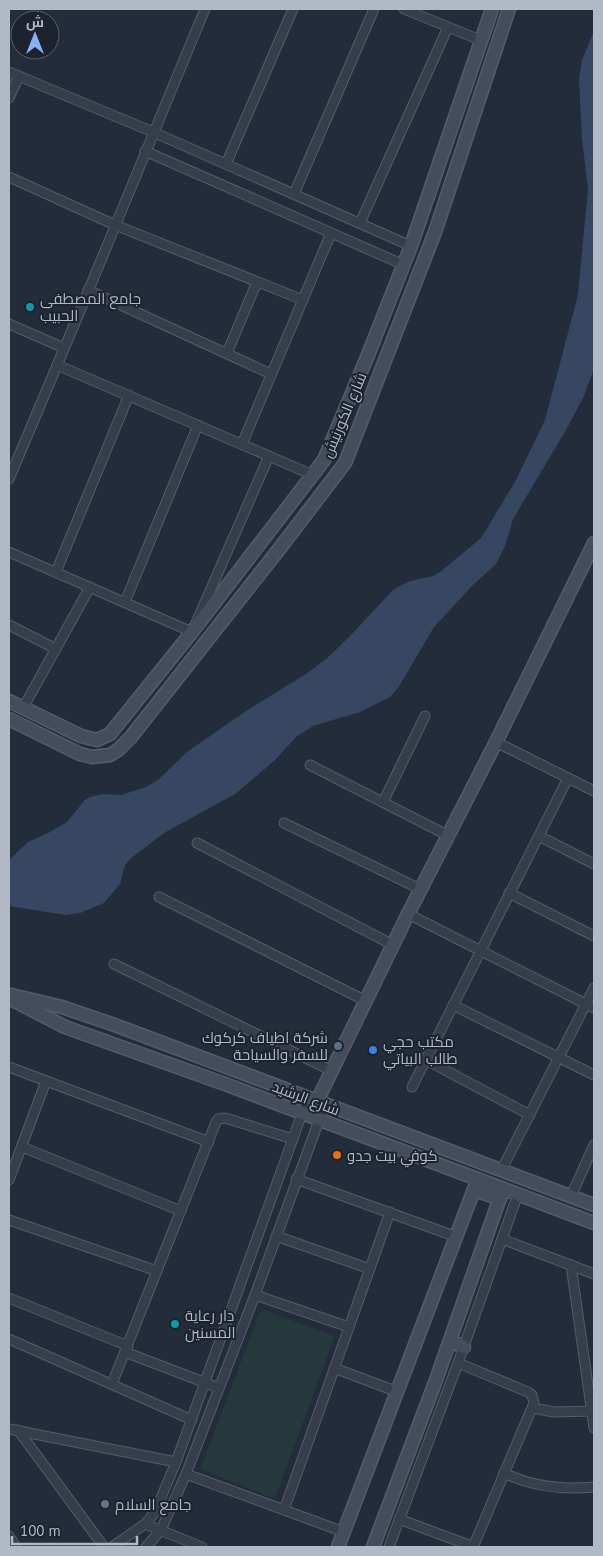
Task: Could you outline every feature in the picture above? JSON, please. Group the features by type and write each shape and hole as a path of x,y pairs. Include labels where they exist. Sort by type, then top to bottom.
{"main road":[{"name":"شارع الكورنيش","path":"9,701 81,736 97,740 106,737 114,730 192,632 324,460 404,265 492,9"},
{"name":"شارع الكورنيش","path":"9,719 80,754 102,757 118,750 150,714 345,463 432,240 509,9"},
{"path":"452,124 469,130"},
{"path":"348,403 366,410"},
{"path":"317,1101 420,889 496,742 594,543"},
{"name":"شارع الرشيد","path":"9,994 62,1007 594,1204"},
{"name":"شارع الرشيد","path":"9,998 64,1027 302,1113 476,1185 502,1194 518,1194 594,1223"},
{"path":"338,1547 476,1185"},
{"path":"373,1547 450,1341 502,1194"},
{"path":"450,1341 464,1346"}],"street":[{"path":"9,479 205,9"},
{"path":"226,164 294,9"},
{"path":"294,194 374,9"},
{"path":"408,9 480,40"},
{"path":"360,223 448,27"},
{"path":"9,72 153,132 411,246"},
{"path":"9,98 19,76"},
{"path":"145,152 404,265"},
{"path":"9,177 115,225 302,300"},
{"path":"242,444 331,233"},
{"path":"227,353 257,282"},
{"path":"88,290 271,374"},
{"path":"9,324 64,348"},
{"path":"57,365 313,475"},
{"path":"56,572 129,395"},
{"path":"125,602 198,425"},
{"path":"9,552 192,632 269,456"},
{"path":"23,708 90,587"},
{"path":"9,625 56,649"},
{"path":"383,802 425,716"},
{"path":"496,742 594,791"},
{"path":"310,765 448,835"},
{"path":"412,1087 568,778"},
{"path":"284,823 420,889"},
{"path":"539,836 594,864"},
{"path":"197,843 393,945"},
{"path":"509,893 594,936"},
{"path":"159,897 366,1001"},
{"path":"408,914 590,1006"},
{"path":"114,964 332,1071"},
{"path":"502,1169 559,1058 590,1006 594,988"},
{"path":"453,1005 594,1076"},
{"path":"426,1060 530,1115"},
{"path":"9,1067 209,1142"},
{"path":"9,1180 46,1081"},
{"path":"112,1547 145,1524 156,1510 192,1420 302,1113 317,1101"},
{"path":"156,1547 161,1530 186,1474 255,1295 319,1120 317,1101"},
{"path":"112,1384 216,1122 225,1118 293,1139"},
{"path":"571,1196 594,1145"},
{"path":"22,1147 181,1211"},
{"path":"296,1179 457,1238"},
{"path":"277,1183 293,1189"},
{"path":"388,1547 458,1363 518,1194"},
{"path":"284,1510 390,1212"},
{"path":"9,1220 157,1271"},
{"path":"276,1236 370,1268"},
{"path":"502,1239 594,1274"},
{"path":"571,1265 594,1428"},
{"path":"255,1295 349,1327"},
{"path":"9,1298 219,1388"},
{"path":"9,1339 192,1420"},
{"path":"400,1519 473,1547 533,1408 534,1399 528,1392 458,1363"},
{"path":"334,1368 398,1392"},
{"path":"533,1408 554,1412 593,1411"},
{"path":"14,1430 176,1462"},
{"path":"14,1430 104,1547"},
{"path":"504,1473 518,1480 548,1488 594,1487"},
{"path":"186,1474 344,1532"},
{"path":"145,1524 202,1547"},
{"path":"146,1547 161,1530"},
{"path":"9,1536 16,1547"}],"shaded area":[{"path":"261,1309 335,1336 275,1499 200,1469"}],"water":[{"path":"594,31 594,369 583,398 566,430 513,519 505,546 496,564 473,585 434,627 398,688 390,697 360,712 313,726 297,736 274,761 235,794 164,833 130,859 125,865 120,884 104,903 80,913 66,915 9,906 9,860 28,842 67,822 85,800 90,797 102,794 121,795 146,787 158,780 187,752 325,660 394,589 410,581 433,576 440,572 481,538 516,480 545,420 578,295 588,189 582,139 579,78 582,60"}],"place":[{"name":"جامع المصطفى الحبيب","path":"30,307"},
{"name":"شركة اطياف كركوك للسفر والسياحة","path":"338,1046"},
{"name":"مكتب حجي طالب البياتي","path":"373,1050"},
{"name":"كوفي بيت جدو","path":"337,1155"},
{"name":"دار رعاية المسنين","path":"175,1324"},
{"name":"جامع السلام","path":"105,1504"}]}
